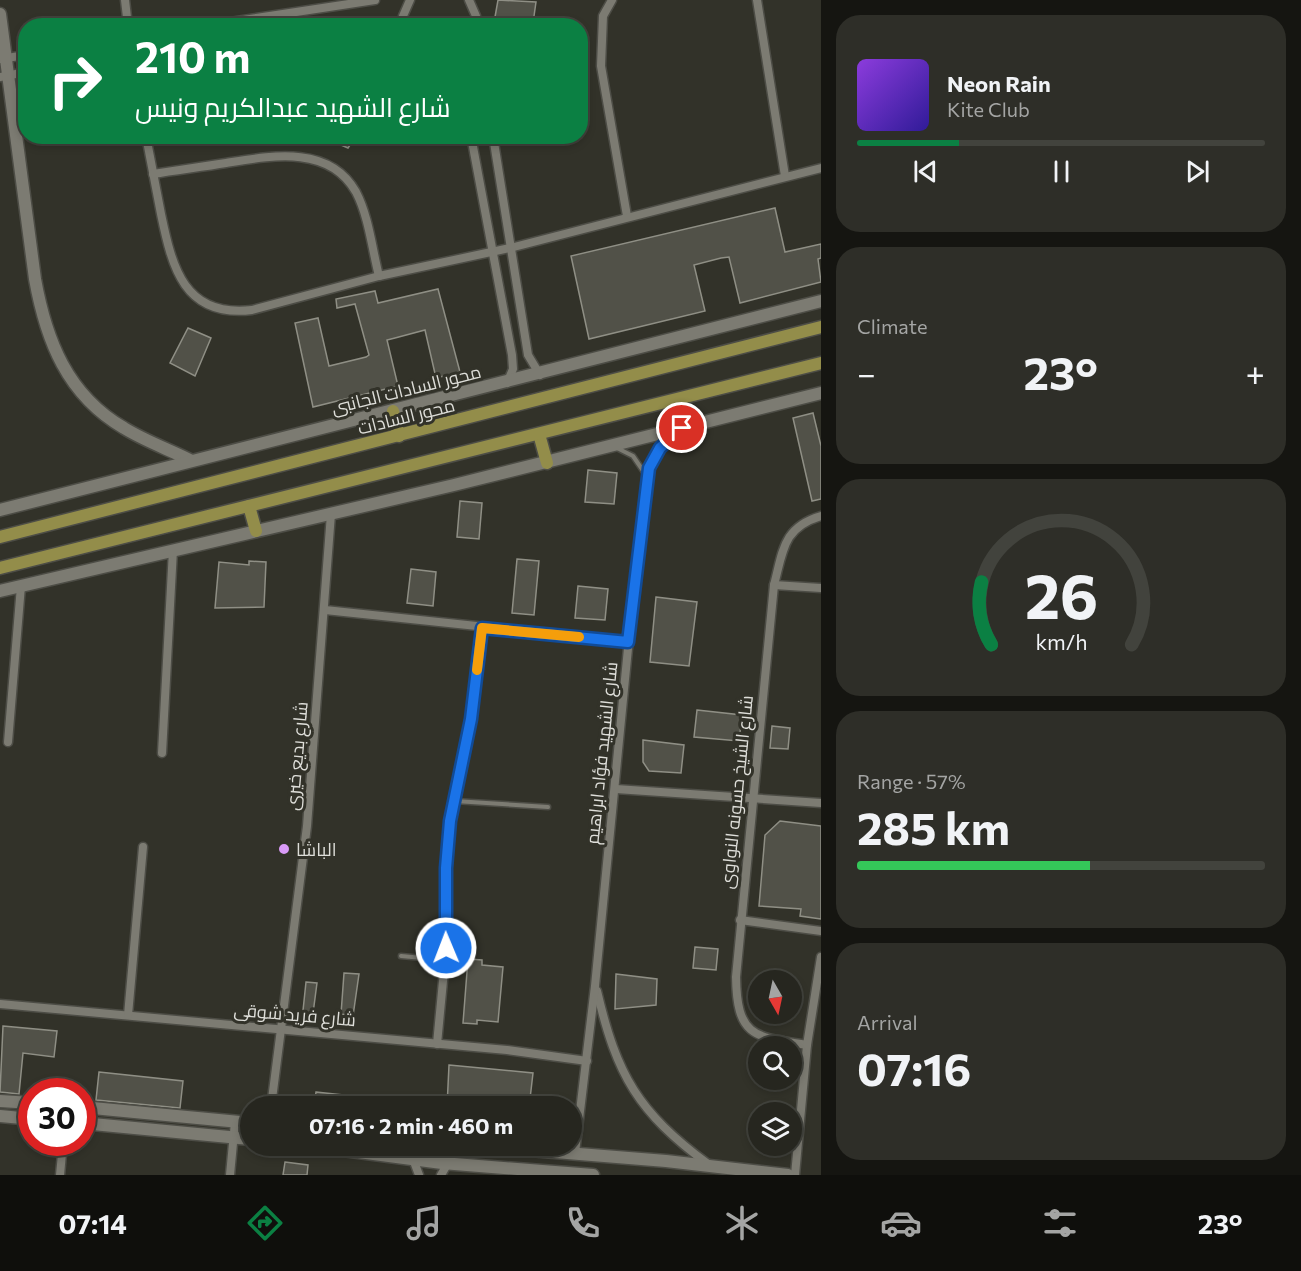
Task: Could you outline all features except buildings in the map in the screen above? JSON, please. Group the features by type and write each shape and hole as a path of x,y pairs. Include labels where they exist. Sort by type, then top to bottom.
{"main road":[{"name":"محور السادات","path":"0,537 821,327"},
{"path":"0,568 821,363"},
{"path":"393,411 399,436"},
{"path":"539,434 547,463"},
{"path":"249,506 256,531"}],"street":[{"path":"125,0 127,18"},
{"path":"257,18 375,0"},
{"path":"403,18 410,0"},
{"path":"612,0 603,16 601,66 627,216"},
{"path":"757,0 785,176"},
{"path":"472,2 475,18"},
{"path":"0,14 4,76 34,279 42,318 59,362 76,387 106,416 138,436 190,460"},
{"path":"3,59 18,56"},
{"path":"147,144 174,270 188,290 208,304 231,311 252,310 379,276 510,248 627,216 821,168"},
{"path":"473,144 513,363 507,383"},
{"path":"495,144 528,355 540,375"},
{"path":"153,174 275,156 317,160 336,171 355,191 365,217 379,276"},
{"name":"محور السادات الجانبى","path":"0,510 190,460 540,375 821,302"},
{"path":"0,591 547,463 821,393"},
{"name":"شارع الشهيد فؤاد ابراهيم","path":"582,1099 616,789 628,642 647,481 656,453 682,428"},
{"name":"شارع بديع خيرى","path":"272,1096 306,826 331,514"},
{"name":"شارع الشيخ حسونه النواوى","path":"807,1045 762,1037 748,1028 740,1016 736,1002 736,977 774,585 789,536 803,522 821,516"},
{"path":"162,753 173,550"},
{"path":"774,585 821,588"},
{"path":"8,742 21,586"},
{"path":"324,610 628,642"},
{"path":"437,1044 445,960 446,868 453,801 471,719 482,628"},
{"path":"616,789 821,803"},
{"path":"128,1015 143,847"},
{"path":"740,920 821,931"},
{"path":"795,1175 807,1045 821,957"},
{"name":"شارع الشهيد فؤاد ابراهيم","path":"595,986 616,1059 635,1096 668,1133 710,1166"},
{"name":"شارع فريد شوقى","path":"0,1004 587,1060"},
{"path":"0,1101 18,1102"},
{"path":"96,1108 240,1123"},
{"path":"0,1116 18,1118"},
{"path":"230,1175 236,1122"},
{"path":"96,1124 240,1137"},
{"path":"582,1154 788,1175"},
{"path":"60,1175 62,1156"},
{"path":"390,1156 593,1175"},
{"path":"413,1159 419,1175"},
{"path":"441,1175 448,1163"}],"lane":[{"path":"611,446 626,452 638,461 647,481"},
{"path":"453,801 548,807"},
{"path":"401,956 445,960"}],"slow traffic":[{"path":"477,670 482,628 579,637"}],"place":[{"name":"الباشا","path":"284,849"}],"route":[{"path":"446,948 446,868 450,821 471,719 482,628 628,642 649,468 660,448 682,428"}]}
